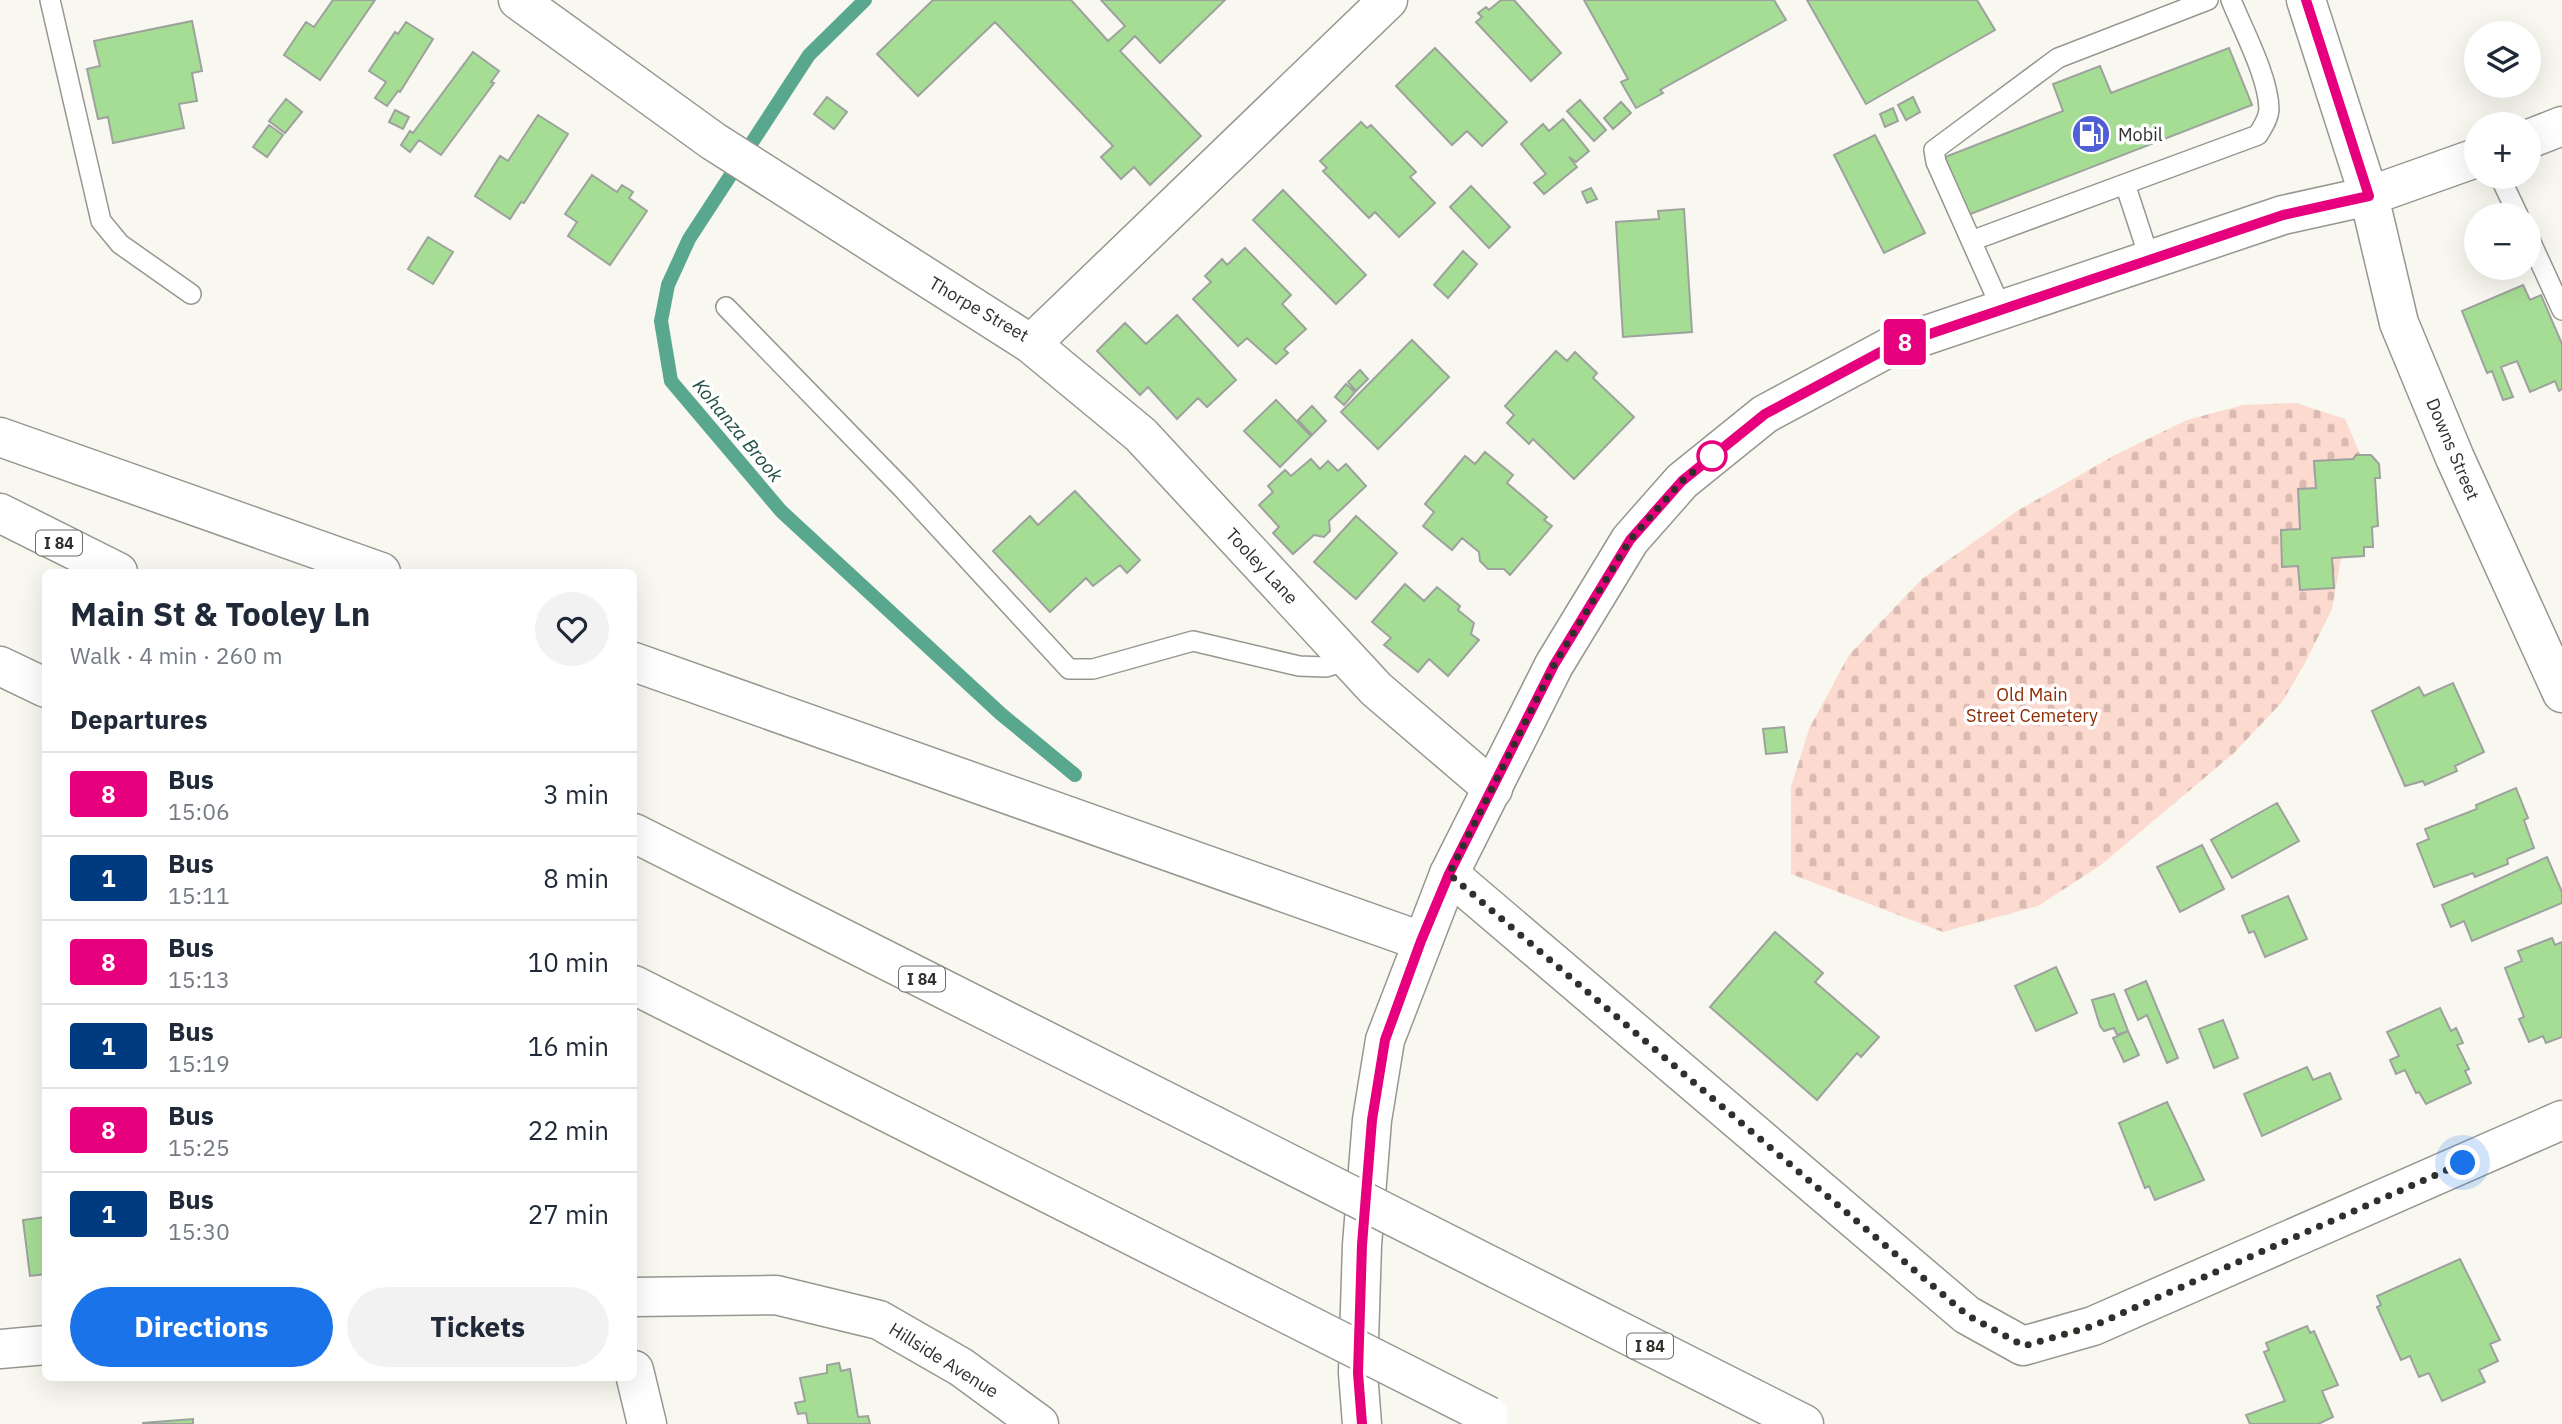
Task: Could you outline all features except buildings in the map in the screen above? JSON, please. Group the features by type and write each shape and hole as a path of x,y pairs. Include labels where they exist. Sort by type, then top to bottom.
{"main road":[{"name":"Thorpe Street","path":"518,0 723,148 1031,344 1388,0"},
{"name":"Downs Street","path":"2306,0 2369,196 2399,323 2455,458 2562,693"},
{"path":"2541,134 2562,126"},
{"path":"1362,1424 1359,1348 1372,1120 1385,1040 1449,874 1554,665 1630,540 1682,481 1765,414 1888,348 2283,215 2369,196 2464,162"},
{"name":"Tooley Lane","path":"1031,344 1141,435 1376,688 1493,789"},
{"path":"0,437 373,569"},
{"name":"I 84","path":"0,513 112,569"},
{"path":"637,663 1421,941"},
{"path":"0,666 42,686"},
{"name":"I 84","path":"637,835 1804,1424"},
{"path":"1449,874 1967,1315 2024,1346 2093,1326 2562,1120"},
{"path":"637,987 1498,1421"},
{"name":"Hillside Avenue","path":"637,1297 776,1295 878,1320 961,1367 1039,1424"},
{"path":"0,1349 42,1345"},
{"path":"637,1381 647,1424"}],"lane":[{"path":"50,0 101,221 120,244 191,294"},
{"path":"2002,310 1936,162 1934,150 1942,141 2057,58 2208,0"},
{"path":"1971,241 2258,135 2267,120 2269,107 2260,74 2231,0"},
{"path":"2125,184 2150,260"},
{"path":"2541,264 2562,310"},
{"path":"726,307 904,490 1069,669 1093,669 1159,648 1193,641 1299,666 1326,667 1349,660"}],"green space":[{"name":"Old Main Street Cemetery","path":"2296,403 2345,419 2360,454 2332,609 2282,702 2234,753 2101,865 2038,906 1943,932 1791,874 1791,787 1809,729 1849,655 1922,579 2017,511 2115,455 2187,420 2243,405"}],"waterway":[{"name":"Kohanza Brook","path":"865,0 809,55 689,239 668,285 661,321 671,381 781,511 1001,714 1075,775"}],"bus line":[{"name":"8","path":"1362,1424 1358,1373 1362,1245 1372,1120 1385,1040 1449,874 1554,665 1630,540 1682,481 1765,414 1888,348 2283,215 2369,196 2318,30 2306,0"}],"place":[{"name":"Mobil","path":"2091,134"}],"route":[{"path":"1712,456 1682,481 1630,540 1554,665 1449,874 1967,1315 2024,1346 2093,1326 2463,1163"}]}
